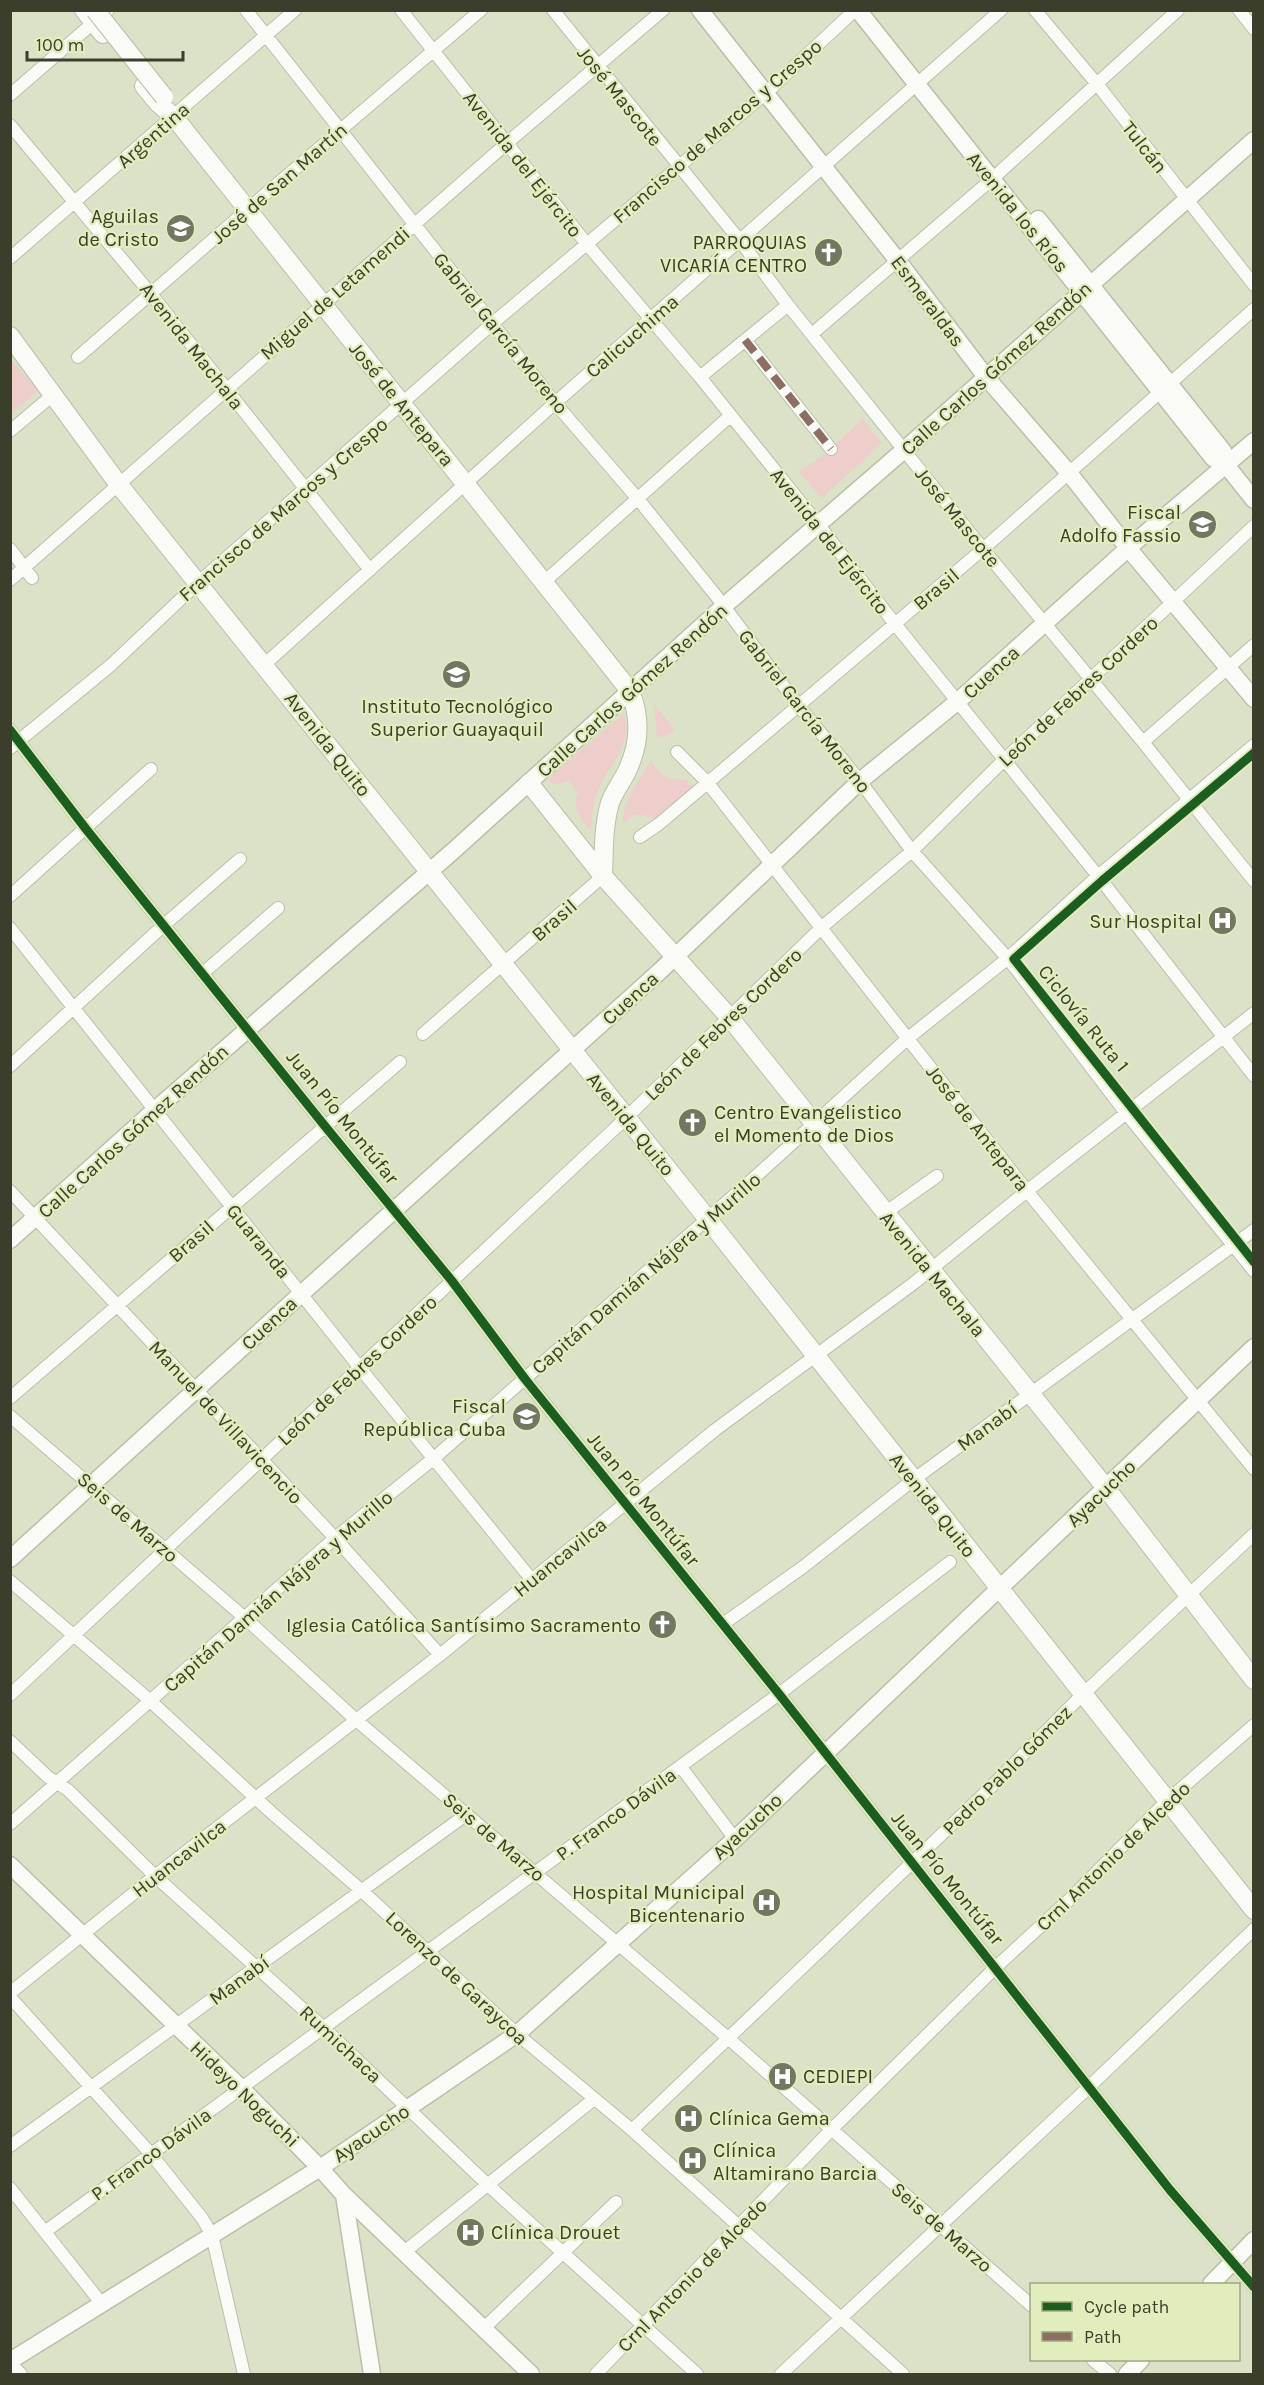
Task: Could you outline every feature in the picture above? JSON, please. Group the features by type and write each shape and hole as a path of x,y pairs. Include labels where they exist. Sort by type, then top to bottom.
{"main road":[{"name":"Esmeraldas","path":"700,10 770,90"},
{"name":"Esmeraldas","path":"712,10 770,90 902,257 990,374 1231,665 1254,699"},
{"name":"Avenida los Ríos","path":"856,10 921,80"},
{"name":"Avenida los Ríos","path":"870,10 995,176 1165,387 1222,451 1226,465 1254,500"},
{"name":"José de Antepara","path":"91,15 164,97 174,117"},
{"name":"José de Antepara","path":"91,15 158,103 174,117 248,209 630,691"},
{"name":"Calle Carlos Gómez Rendón","path":"10,1240 156,1108 529,783 724,606 904,450 1086,287 1251,147"},
{"name":"Avenida Quito","path":"10,336 119,485 265,664 707,1218 1254,1910"},
{"name":"Cuenca","path":"10,1559 301,1293 675,958 860,781 957,702 1131,546 1254,441"},
{"name":"Esmeraldas","path":"1231,665 1254,686"},
{"path":"603,876 606,817 611,800 634,754 638,738 636,705 630,691"},
{"name":"Avenida Machala","path":"529,783 603,876 730,1018 1106,1488 1254,1680"},
{"name":"Ayacucho","path":"10,2362 320,2168 518,2034 735,1839 1254,1347"},
{"name":"Hideyo Noguchi","path":"10,1865 241,2088 320,2168 344,2196 483,2329 524,2374"},
{"path":"344,2196 372,2374"},
{"path":"1212,2283 1254,2240"},
{"path":"1127,2374 1140,2361"}],"street":[{"path":"10,95 91,15 108,10"},
{"name":"Gabriel García Moreno","path":"246,10 555,403 638,499 724,606 912,851 1007,958 1126,1113 1254,1271"},
{"name":"Argentina","path":"10,258 295,10"},
{"name":"Avenida del Ejército","path":"401,10 586,243 700,377 818,524 1254,1076"},
{"name":"José de San Martín","path":"78,357 481,10"},
{"name":"José Mascote","path":"552,10 678,168 741,242 983,549 1091,678 1254,881"},
{"name":"Miguel de Letamendi","path":"10,580 28,573 119,485 226,389 663,10"},
{"name":"Francisco de Marcos y Crespo","path":"13,740 111,664 305,487 586,243 770,90 856,10"},
{"name":"Calicuchima","path":"265,664 555,403 741,242 1001,10"},
{"name":"Tulcán","path":"1035,10 1097,84 1254,285"},
{"path":"812,334 995,176 1179,10"},
{"path":"1239,10 1254,29"},
{"name":"Avenida Machala","path":"10,125 151,294 370,570"},
{"path":"700,377 789,305"},
{"name":"Brasil","path":"640,837 659,824 983,549 1254,309"},
{"path":"746,340 831,449"},
{"path":"10,431 54,394"},
{"path":"544,582 730,416"},
{"name":"León de Febres Cordero","path":"10,1695 626,1118 822,927 912,851 1004,760 1254,526"},
{"path":"10,549 28,573"},
{"path":"1143,742 1254,645"},
{"name":"Juan Pío Montúfar","path":"13,740 324,1125 395,1209 525,1379 826,1753 1170,2190 1254,2287"},
{"name":"Capitán Damián Nájera y Murillo","path":"10,1824 335,1539 433,1459 525,1379 907,1039 1007,958 1098,876 1254,745"},
{"name":"José de Antepara","path":"677,752 707,782 1027,1191 1254,1469"},
{"path":"10,896 152,769"},
{"path":"10,1066 240,859"},
{"name":"Brasil","path":"423,1034 603,876"},
{"path":"203,973 279,908"},
{"name":"Guaranda","path":"10,928 532,1580"},
{"name":"Huancavilca","path":"10,1995 155,1876 440,1655 715,1430 930,1270 1254,1013"},
{"name":"Brasil","path":"10,1398 324,1125 400,1062"},
{"path":"885,1213 937,1176"},
{"name":"Manuel de Villavicencio","path":"10,1191 335,1539 440,1655"},
{"name":"Manabí","path":"723,1624 803,1567 913,1480 1030,1395 1130,1318 1254,1230"},
{"name":"Seis de Marzo","path":"10,1416 245,1618 355,1719 728,2038 1030,2304"},
{"name":"Pedro Pablo Gómez","path":"632,2130 913,1863 1082,1695 1254,1534"},
{"name":"P. Franco Dávila","path":"46,2231 681,1767 950,1562"},
{"name":"Lorenzo de Garaycoa","path":"10,1581 150,1701 257,1799 362,1890 518,2034 632,2130 903,2374"},
{"name":"Crnl Antonio de Alcedo","path":"596,2374 644,2327 831,2130 996,1967 1069,1900 1168,1800 1254,1725"},
{"name":"Rumichaca","path":"10,1741 48,1777 68,1790 155,1876 324,2028 488,2185 697,2374"},
{"path":"681,1767 735,1839"},
{"name":"Manabí","path":"10,2146 467,1814"},
{"path":"781,2374 1090,2086 1254,1929"},
{"path":"10,1995 151,2154 202,2218 212,2235 244,2374"},
{"path":"403,2253 594,2099"},
{"path":"10,2188 102,2304"},
{"path":"483,2329 615,2202"},
{"path":"1094,2361 1110,2374"},
{"path":"10,2362 21,2374"}],"shaded area":[{"path":"10,359 38,391 11,414 10,414"},
{"path":"863,419 882,443 822,498 799,472 831,449"},
{"path":"654,704 676,731 657,738"},
{"path":"624,713 626,736 619,754 598,790 591,831 576,809 578,793 569,781 556,784 549,781 551,776"},
{"path":"651,760 665,776 686,779 693,787 654,819 637,815 630,817 623,824 629,798"}],"marked path":[{"path":"745,340 831,449"}],"cycle path":[{"path":"10,730 86,829 452,1281 525,1379 779,1694 1170,2190 1254,2287"},
{"name":"Ciclovía Ruta 1","path":"1254,753 1102,881 1014,959 1254,1262"}],"place":[{"name":"Aguilas de Cristo","path":"180,228"},
{"name":"PARROQUIAS VICARÍA CENTRO","path":"828,253"},
{"name":"Fiscal Adolfo Fassio","path":"1202,524"},
{"name":"Instituto Tecnológico Superior Guayaquil","path":"457,675"},
{"name":"Sur Hospital","path":"1223,921"},
{"name":"Centro Evangelistico el Momento de Dios","path":"693,1123"},
{"name":"Fiscal República Cuba","path":"527,1417"},
{"name":"Iglesia Católica Santísimo Sacramento","path":"662,1625"},
{"name":"Hospital Municipal Bicentenario","path":"766,1903"},
{"name":"CEDIEPI","path":"782,2076"},
{"name":"Clínica Gema","path":"688,2118"},
{"name":"Clínica Altamirano Barcia","path":"692,2161"},
{"name":"Clínica Drouet","path":"470,2232"}]}
